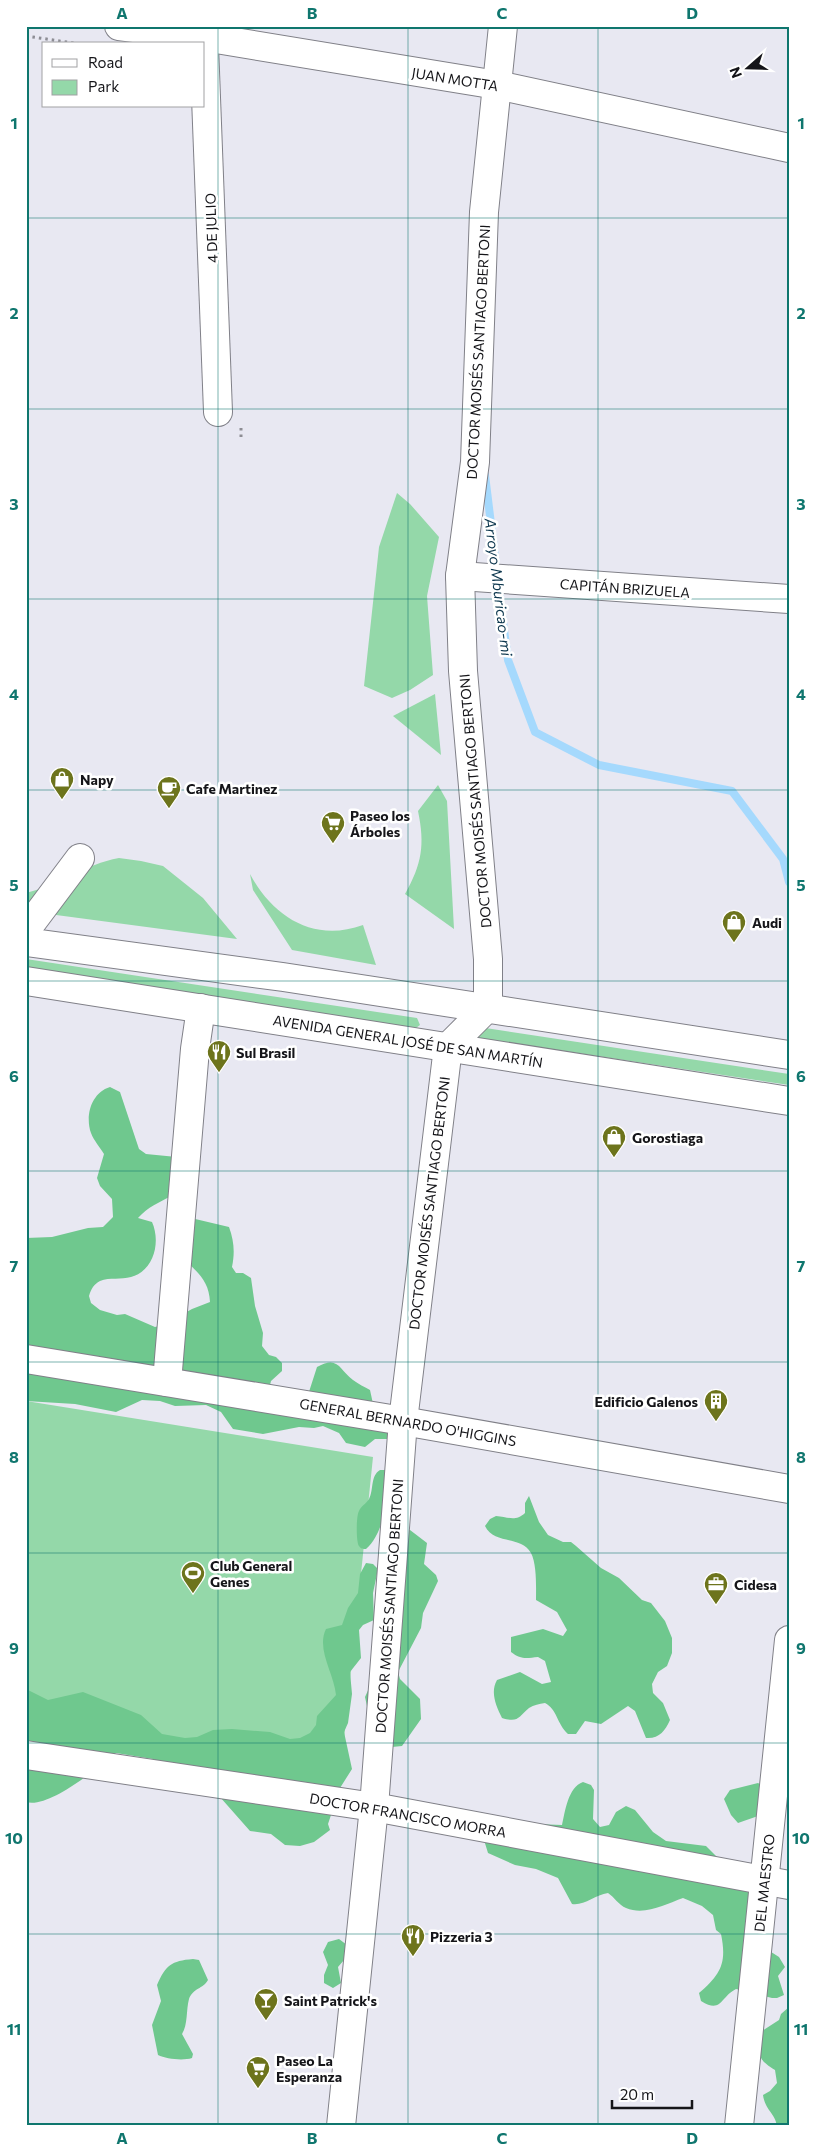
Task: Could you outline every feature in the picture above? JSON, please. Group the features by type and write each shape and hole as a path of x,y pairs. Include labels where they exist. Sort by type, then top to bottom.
{"main road":[{"name":"JUAN MOTTA","path":"119,26 497,85 789,148"},
{"name":"DOCTOR MOISÉS SANTIAGO BERTONI","path":"488,1007 488,959 463,671 460,576 475,462 484,212 503,26"},
{"name":"4 DE JULIO","path":"205,65 218,412"},
{"name":"CAPITÁN BRIZUELA","path":"460,576 789,599"},
{"path":"26,930 80,858"},
{"path":"26,942 488,1007 789,1055"},
{"name":"AVENIDA GENERAL JOSÉ DE SAN MARTÍN","path":"26,981 789,1101"},
{"path":"448,1047 488,1007"},
{"path":"167,1382 195,1049 201,1008"},
{"name":"DOCTOR MOISÉS SANTIAGO BERTONI","path":"341,2126 374,1807 403,1420 448,1047"},
{"name":"GENERAL BERNARDO O'HIGGINS","path":"26,1359 403,1420 789,1489"},
{"name":"DEL MAESTRO","path":"740,2126 776,1884 789,1640"},
{"name":"DOCTOR FRANCISCO MORRA","path":"26,1755 374,1807 776,1884"}],"path":[{"path":"26,36 66,42"}],"green space":[{"path":"397,493 410,504 439,537 427,596 433,675 410,690 392,698 364,686 379,547"},
{"path":"435,694 441,755 393,716"},
{"path":"438,785 447,801 454,929 405,894 421,854 418,811"},
{"path":"119,858 163,866 203,898 237,939 26,911 26,893 50,885 95,865"},
{"path":"250,874 270,903 283,914 297,922 312,928 328,931 345,930 363,925 376,965 292,950 253,890"},
{"path":"26,959 417,1018 420,1025 416,1028 26,969"},
{"path":"479,1027 789,1074 789,1085 478,1038 476,1036"},
{"path":"110,1087 120,1092 139,1149 146,1154 197,1159 200,1168 194,1178 179,1192 154,1205 138,1218 152,1222 155,1230 154,1255 145,1269 131,1277 98,1282 93,1287 89,1296 91,1303 100,1310 117,1315 125,1314 155,1327 210,1302 205,1282 182,1257 191,1218 229,1227 234,1256 232,1267 236,1273 243,1273 251,1278 255,1306 263,1333 262,1346 269,1355 276,1357 282,1363 282,1371 271,1381 268,1393 307,1398 317,1367 334,1363 353,1380 370,1390 375,1413 391,1432 387,1439 375,1439 365,1447 346,1443 339,1433 323,1426 314,1428 299,1427 263,1434 233,1429 221,1412 206,1405 175,1406 160,1401 142,1400 116,1412 75,1404 26,1401 26,1238 52,1237 88,1228 103,1227 113,1217 112,1199 100,1186 97,1178 104,1154 92,1136 89,1126 89,1113 94,1100 98,1094"},
{"name":"Club General Genes","path":"26,1401 373,1457 340,1778 26,1731"},
{"path":"380,1470 385,1470 388,1473 384,1514 373,1542 366,1549 363,1549 359,1546 357,1540 358,1514 369,1499 373,1479"},
{"path":"529,1496 539,1522 548,1535 563,1542 571,1542 601,1568 619,1578 642,1600 651,1603 665,1621 672,1638 672,1653 667,1666 658,1672 652,1684 653,1693 663,1703 670,1720 664,1731 658,1736 646,1738 635,1711 628,1706 601,1724 585,1721 576,1734 568,1734 564,1730 552,1709 545,1703 529,1708 515,1719 502,1718 494,1694 497,1680 520,1672 542,1684 551,1682 545,1661 538,1657 521,1657 511,1652 511,1637 543,1629 563,1636 567,1630 557,1612 536,1600 535,1569 533,1558 527,1547 495,1536 485,1526 490,1519 496,1516 512,1518 521,1516 525,1513 525,1503"},
{"path":"410,1530 427,1543 424,1564 436,1575 438,1581 423,1613 421,1628 398,1672 400,1679 420,1699 421,1719 402,1746 392,1747 368,1711 365,1697 376,1673 400,1533"},
{"path":"366,1563 373,1564 378,1569 373,1593 374,1620 363,1625 359,1630 361,1658 350,1672 352,1694 348,1723 344,1732 352,1769 340,1788 328,1824 330,1830 314,1842 300,1846 285,1845 271,1834 250,1831 220,1797 177,1770 153,1759 116,1753 60,1794 36,1803 26,1802 26,1689 48,1700 83,1692 141,1715 162,1734 185,1738 197,1737 213,1730 232,1729 270,1732 290,1739 300,1738 310,1733 316,1725 317,1716 336,1695 324,1653 323,1637 326,1629 342,1625 348,1608 358,1593 360,1574"},
{"path":"583,1782 591,1785 594,1790 593,1819 600,1827 609,1825 616,1812 626,1806 635,1810 653,1832 666,1841 706,1846 724,1864 744,1873 768,1950 779,1957 785,1967 778,1976 784,1995 772,1998 736,1989 717,2005 708,2005 701,2001 699,1993 717,1974 723,1953 721,1934 716,1930 713,1915 702,1906 683,1898 648,1910 633,1910 623,1907 608,1893 581,1903 572,1904 558,1878 536,1869 515,1865 488,1853 484,1840 536,1824 562,1825 571,1794"},
{"path":"758,1783 763,1786 758,1816 738,1823 731,1815 724,1799 730,1790"},
{"path":"339,1939 347,1945 344,1960 338,1967 341,1983 333,1988 324,1983 324,1975 328,1965 323,1952 328,1942"},
{"path":"199,1960 208,1980 191,1995 188,2003 182,2034 193,2054 192,2058 179,2059 158,2055 152,2025 161,2001 157,1985 163,1973 170,1965 179,1961"},
{"path":"789,2007 789,2126 777,2126 763,2095 770,2091 777,2083 775,2070 768,2066 761,2058 760,2050 762,2031 779,2020 781,2014"}],"waterway":[{"name":"Arroyo Mburicao-mi","path":"485,475 497,573"},
{"name":"Arroyo Mburicao-mi","path":"498,584 508,660 535,732 599,765 732,791 783,859 789,882"}],"place":[{"name":"Napy","path":"62,800"},
{"name":"Cafe Martinez","path":"169,809"},
{"name":"Paseo los Árboles","path":"333,844"},
{"name":"Audi","path":"734,943"},
{"name":"Sul Brasil","path":"219,1073"},
{"name":"Gorostiaga","path":"614,1158"},
{"name":"Edificio Galenos","path":"716,1422"},
{"name":"Club General Genes","path":"193,1594"},
{"name":"Cidesa","path":"716,1605"},
{"name":"Pizzeria 3","path":"413,1957"},
{"name":"Saint Patrick's","path":"266,2021"},
{"name":"Paseo La Esperanza","path":"258,2089"}]}
